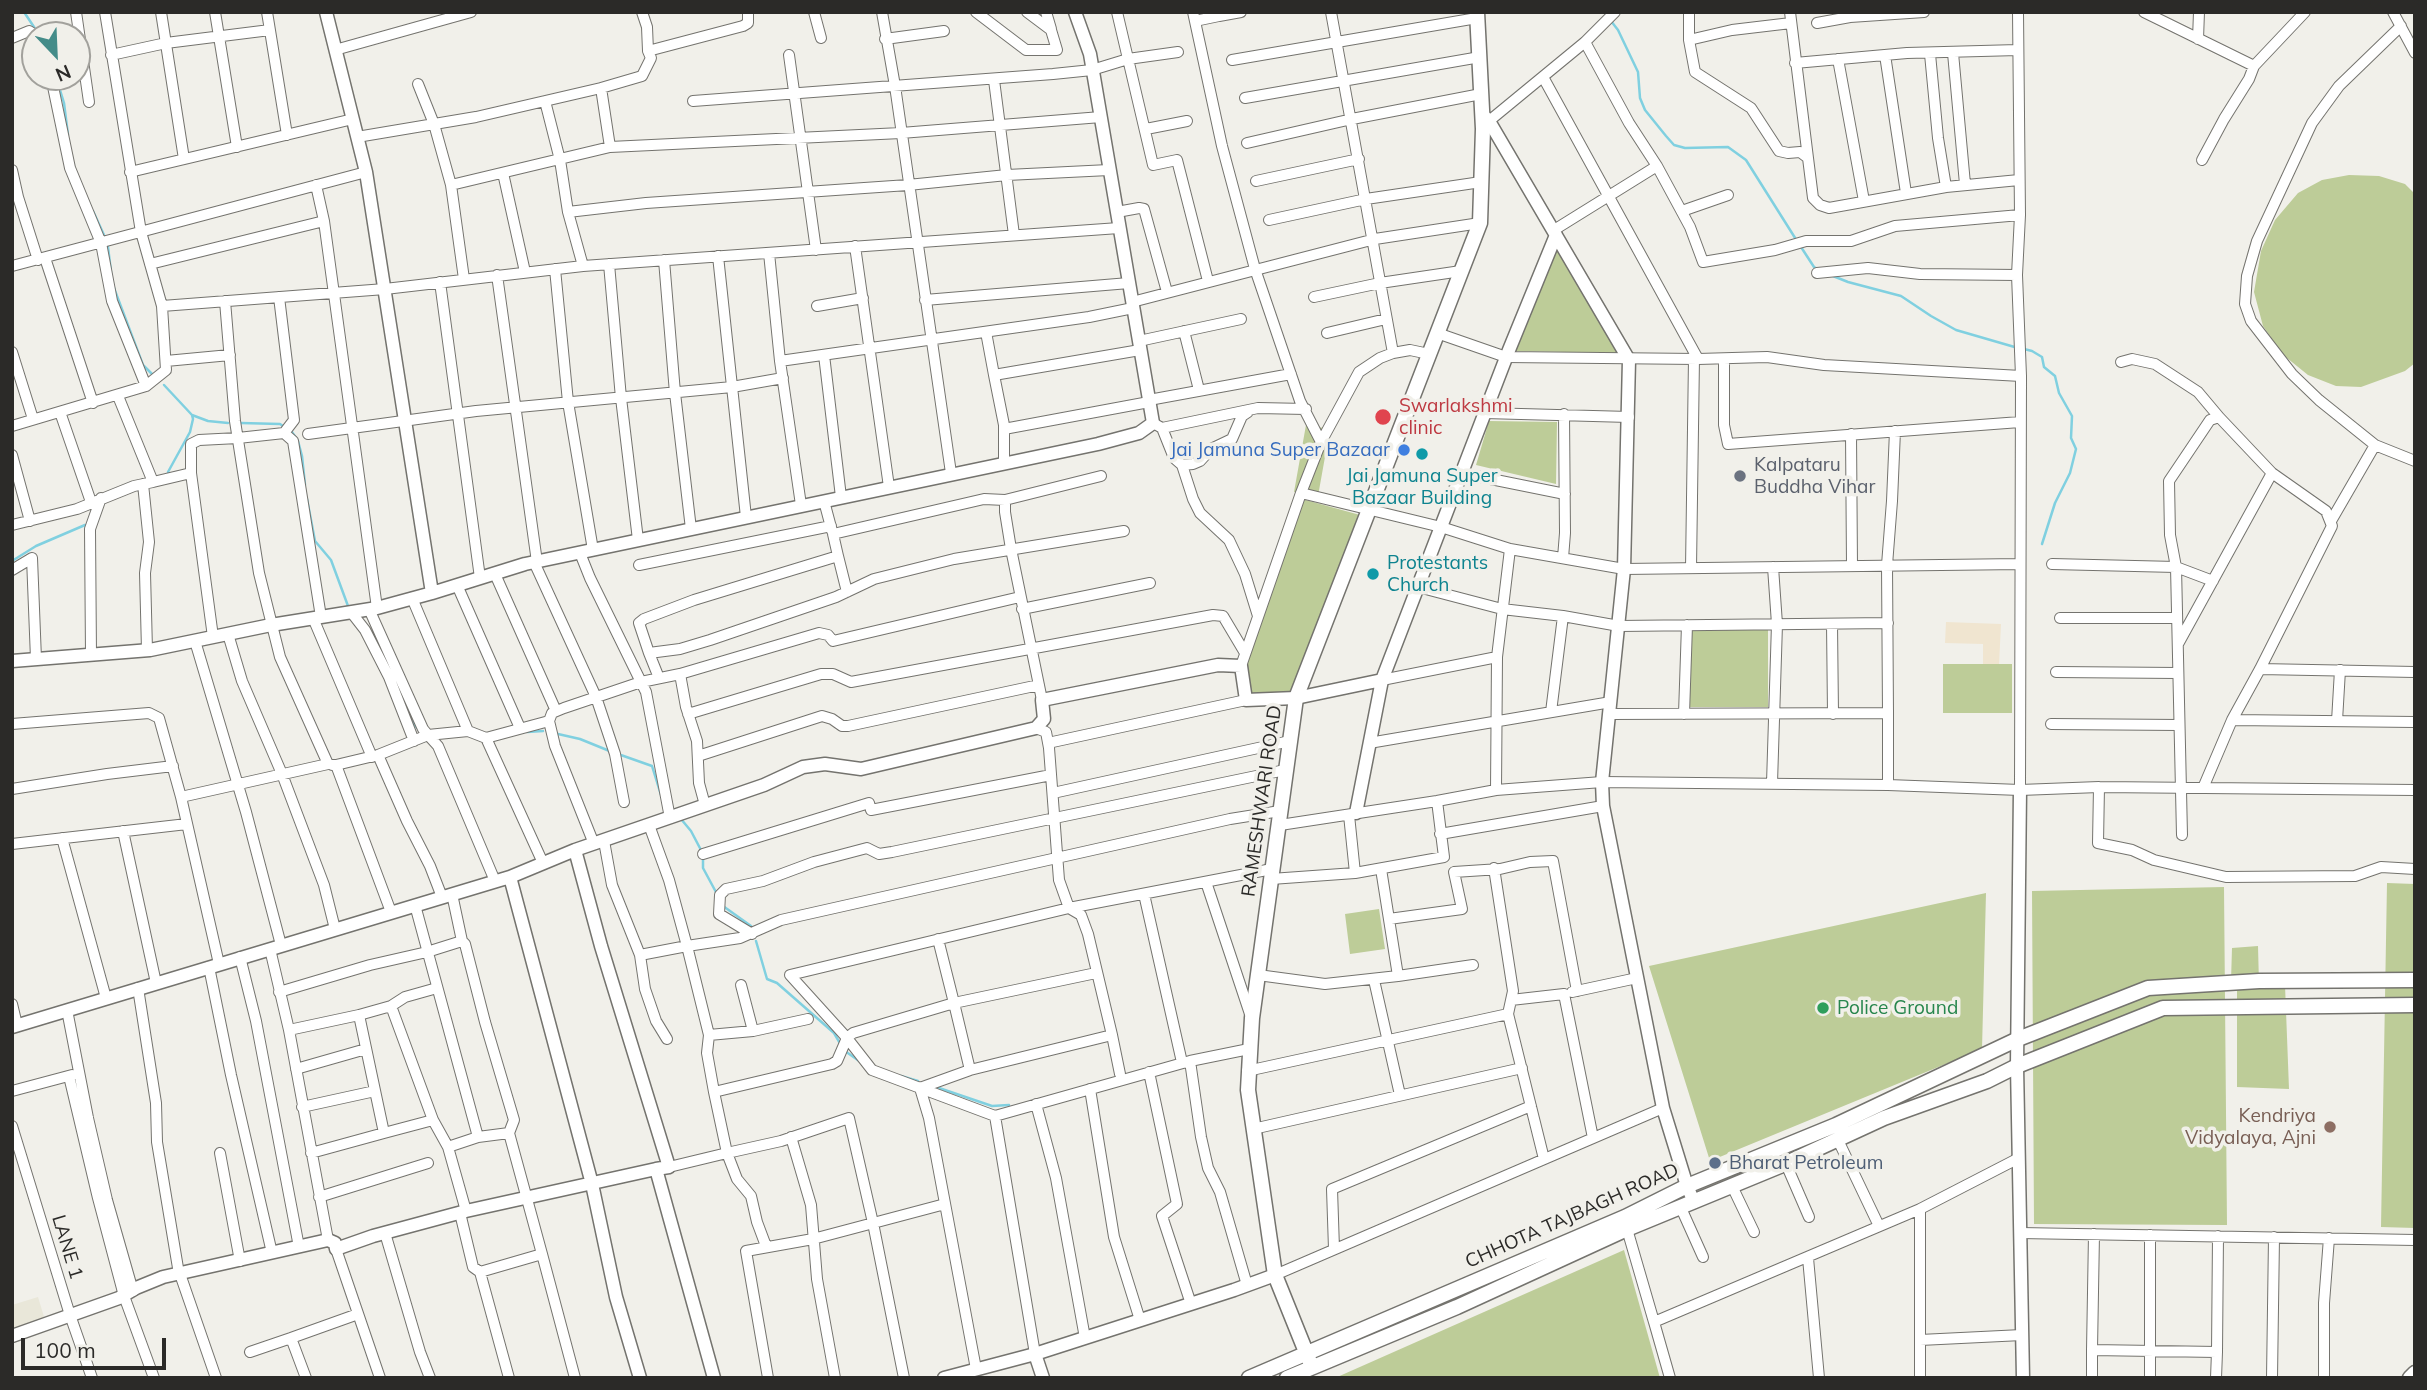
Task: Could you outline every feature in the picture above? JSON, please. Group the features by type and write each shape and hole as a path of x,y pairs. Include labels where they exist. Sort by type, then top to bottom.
{"main road":[{"name":"RAMESHWARI ROAD","path":"1312,1367 1275,1275 1247,1071 1252,1018 1296,698 1480,223 1486,118 1481,94 1477,15"},
{"name":"CHHOTA TAJBAGH ROAD","path":"1249,1378 1625,1217 1687,1186 1836,1125 2018,1039 2148,988 2259,981 2415,980"},
{"path":"1287,1378 1457,1307 1627,1229 1786,1164 1884,1118 1987,1081 2017,1066 2163,1008 2415,1005"},
{"path":"2410,1378 2415,1373"}],"street":[{"path":"76,12 89,102"},
{"path":"12,426 146,386 166,370 162,306 141,232 104,12"},
{"path":"161,12 184,159"},
{"path":"215,12 237,147"},
{"path":"267,12 287,135"},
{"path":"326,12 366,172 432,593"},
{"path":"335,50 471,12"},
{"path":"357,137 476,117 642,76 651,58 642,12"},
{"path":"648,51 743,26 748,23 748,12"},
{"path":"814,12 821,38"},
{"path":"882,12 951,473"},
{"path":"976,12 1026,50 1057,50 1046,12"},
{"path":"1027,12 1051,30"},
{"path":"1076,12 1090,54 1149,401 1157,426 1174,458 1182,465 1200,513 1229,540 1245,574 1258,616"},
{"path":"1117,12 1153,165 1177,160 1208,281"},
{"path":"1241,12 1194,17 1222,146 1255,269 1300,401 1321,442"},
{"path":"1331,12 1393,353"},
{"path":"1689,12 1689,40 1695,72 1751,108 1766,127 1779,151 1800,152 1808,158"},
{"path":"1817,23 1850,15 1924,12"},
{"path":"2018,12 2020,215 2017,275 2021,376 2017,1066 2023,1378"},
{"path":"2144,12 2254,66"},
{"path":"2198,39 2199,12"},
{"path":"2202,160 2254,66 2305,12"},
{"path":"2393,12 2415,53"},
{"path":"1232,60 1477,15"},
{"path":"1611,16 1544,77 1486,118 1629,360 1624,569 1602,782 1603,806 1662,1108 1687,1186 1687,1205 1703,1257"},
{"path":"1689,40 1790,17 1813,198 1820,205 1829,208 1965,184 2019,180"},
{"path":"2401,26 2339,86 2312,123 2257,241 2247,276 2245,304 2251,321 2292,374 2319,400 2375,444 2415,461"},
{"path":"111,55 166,43 270,30"},
{"path":"885,39 944,31"},
{"path":"1585,42 1629,123 1682,211 1703,262 1775,250 1798,243 1851,242 1895,226 2020,215"},
{"path":"1796,63 1885,55 2018,50"},
{"path":"693,101 994,80 1092,70 1128,59 1178,52"},
{"path":"1954,53 1965,184"},
{"path":"1930,54 1946,187"},
{"path":"789,55 816,250"},
{"path":"1885,55 1906,193"},
{"path":"1245,99 1480,57"},
{"path":"1838,59 1864,201"},
{"path":"1544,77 1696,358 1691,568"},
{"path":"994,80 1014,236"},
{"path":"418,84 451,185 464,279"},
{"path":"601,88 610,148"},
{"path":"54,91 70,168 101,243 113,301 146,386"},
{"path":"1247,143 1481,94"},
{"path":"545,101 560,160 568,212 583,266"},
{"path":"451,185 610,148 901,133 1101,117"},
{"path":"130,172 353,119"},
{"path":"1146,129 1186,121"},
{"path":"1256,181 1359,159"},
{"path":"1355,873 1353,814 1382,680 1555,232 1657,166"},
{"path":"12,170 18,197 93,403"},
{"path":"568,212 646,203 908,185 1007,175 1110,170"},
{"path":"12,266 366,172"},
{"path":"503,173 525,272"},
{"path":"1269,220 1366,199 1481,182"},
{"path":"317,185 352,427 373,608 422,738"},
{"path":"1682,211 1728,195"},
{"path":"1116,212 1144,209 1167,292"},
{"path":"150,264 324,221"},
{"path":"780,361 1089,317 1167,292 1372,240 1480,223"},
{"path":"162,306 385,289 583,266 1119,228"},
{"path":"855,246 889,486"},
{"path":"769,253 780,361 802,505"},
{"path":"718,256 746,517"},
{"path":"663,260 691,529"},
{"path":"609,264 638,540"},
{"path":"1825,273 1868,268 1920,274 2017,275"},
{"path":"555,269 590,578 646,692 663,786 673,815"},
{"path":"1314,297 1380,283 1461,271"},
{"path":"497,275 536,562 596,697 615,754 624,802"},
{"path":"440,282 480,578"},
{"path":"925,300 1129,283"},
{"path":"213,637 191,473 191,444 199,440 285,433 294,420 279,297"},
{"path":"817,306 863,298"},
{"path":"225,301 238,438 259,573 271,625 280,657 332,765 391,912"},
{"path":"994,375 1139,346 1184,331 1241,319"},
{"path":"1327,333 1386,319"},
{"path":"1184,331 1199,390"},
{"path":"986,332 1004,429 1004,462"},
{"path":"1437,333 1506,357 1629,360 1767,357 1824,365 2021,376"},
{"path":"1243,659 1321,442 1359,372 1393,353 1410,350 1429,354"},
{"path":"12,352 33,419"},
{"path":"166,361 230,355"},
{"path":"824,355 841,497"},
{"path":"1724,359 1724,425 1728,444 2020,422"},
{"path":"2121,362 2132,359 2155,364 2198,392 2272,473 2326,511 2332,526 2232,720 2203,788"},
{"path":"1004,429 1291,374"},
{"path":"308,434 457,413 732,387 783,378"},
{"path":"118,396 148,483 149,542 145,573 147,650"},
{"path":"12,661 147,650 373,608 536,562 1098,444 1157,426 1258,408 1306,409"},
{"path":"1182,465 1200,461 1211,449 1232,439 1242,416 1252,410"},
{"path":"60,412 96,500 90,529 91,655"},
{"path":"1485,413 1629,417"},
{"path":"1563,558 1564,414"},
{"path":"2182,835 2176,567 2170,536 2169,481 2210,420 2218,417"},
{"path":"1888,785 1887,565 1895,431"},
{"path":"285,433 293,441 317,618 375,756 447,895 465,944 514,1119 509,1133 575,1378"},
{"path":"1851,434 1852,566"},
{"path":"2331,521 2375,444"},
{"path":"12,455 30,521"},
{"path":"12,525 77,509 148,483 191,473"},
{"path":"1461,473 1565,494"},
{"path":"2177,646 2272,473"},
{"path":"639,565 984,499 1005,500 1101,476"},
{"path":"1301,493 1441,527 1510,549 1624,569 2020,564"},
{"path":"824,500 847,592"},
{"path":"1005,500 1022,610 1042,700 1044,719 1036,729"},
{"path":"649,653 680,649 710,640 847,592 874,579 954,559 1124,531"},
{"path":"1496,790 1496,657 1510,549"},
{"path":"659,678 639,623 644,619 694,600 838,556"},
{"path":"12,570 32,558 36,659"},
{"path":"2052,564 2176,567 2213,581"},
{"path":"1772,783 1777,624 1773,567"},
{"path":"495,573 556,711"},
{"path":"1022,610 1150,583"},
{"path":"457,585 520,728"},
{"path":"1418,587 1502,609 1619,626 1888,623"},
{"path":"667,1039 656,1021 645,989 640,955 598,843 555,746 549,721 552,713 641,682 680,674 819,633 828,635 833,641 1020,597"},
{"path":"412,598 468,731"},
{"path":"351,612 365,630 422,738 438,746 495,881"},
{"path":"688,715 821,674 833,674 851,682 1223,615 1243,659 1246,700"},
{"path":"1551,712 1563,616"},
{"path":"2060,618 2177,617 2191,621"},
{"path":"1832,624 1833,713"},
{"path":"1684,714 1686,625"},
{"path":"228,634 242,681 282,774 324,885 335,929"},
{"path":"195,641 238,784 276,947 279,992 289,1030 319,1197 332,1245 380,1378"},
{"path":"1048,743 1246,700 1296,698 1496,657"},
{"path":"1042,700 1243,659"},
{"path":"2260,669 2415,672"},
{"path":"2337,721 2340,670"},
{"path":"2056,673 2178,673"},
{"path":"680,674 688,715 697,741 699,783 705,805"},
{"path":"698,756 821,716 848,726 1039,685"},
{"path":"1369,743 1551,712 1610,708 1684,714 1888,713"},
{"path":"12,724 149,713 159,718 187,824 214,965 231,1075 272,1253"},
{"path":"2232,720 2415,722"},
{"path":"181,797 375,756 422,738 468,731 486,738 549,721"},
{"path":"2051,723 2179,725"},
{"path":"12,1004 15,1026 510,877 575,850 764,785 803,767 825,764 861,769 1036,729 1046,732 1048,743 1059,880 1069,908 1081,915 1120,1074"},
{"path":"486,738 543,863"},
{"path":"1053,793 1290,741"},
{"path":"12,789 173,766"},
{"path":"752,934 719,914 720,900 726,889 762,881 814,862 867,848 879,854 892,852 1285,770"},
{"path":"703,854 869,803 871,810 1051,775"},
{"path":"640,955 740,938 781,920 1230,819 1353,814 1496,790 1602,782 1888,785 2020,790 2099,787 2415,790"},
{"path":"2099,787 2098,843 2132,850 2154,860 2225,877 2355,876 2381,867 2415,869"},
{"path":"1249,1049 1186,1059 995,1116 872,1070 790,975 1069,908 1206,882 1272,874 1355,873 1444,857 1437,802"},
{"path":"1440,834 1603,806"},
{"path":"12,844 187,824"},
{"path":"649,825 669,880 709,1035 707,1053 727,1153 737,1179 751,1196 766,1246"},
{"path":"123,831 156,983"},
{"path":"62,838 106,998"},
{"path":"575,850 663,1168 714,1378"},
{"path":"1389,919 1462,909 1454,872 1553,861 1577,991"},
{"path":"1494,868 1513,991 1508,1013 1544,1159"},
{"path":"1381,869 1398,976"},
{"path":"510,877 592,1184 616,1297 640,1378"},
{"path":"1206,882 1252,1018"},
{"path":"1144,894 1186,1059 1208,1168 1220,1192 1247,1285"},
{"path":"415,905 478,1137"},
{"path":"939,939 970,1070"},
{"path":"279,992 462,941"},
{"path":"240,957 254,1011 299,1247"},
{"path":"1258,975 1325,984 1374,980 1473,965"},
{"path":"714,1092 832,1064 839,1058 847,1038 853,1032 954,1003 1096,973"},
{"path":"1511,1000 1564,994 1637,978"},
{"path":"1374,980 1400,1096"},
{"path":"741,985 753,1031"},
{"path":"138,988 156,1102 158,1142 180,1274 216,1378"},
{"path":"289,1030 391,1006 405,997 437,988"},
{"path":"1564,994 1593,1138"},
{"path":"391,1006 433,1120 448,1147 473,1267 480,1272 509,1378"},
{"path":"67,1010 74,1075 128,1293 154,1378"},
{"path":"1247,1071 1508,1013"},
{"path":"359,1015 384,1133"},
{"path":"709,1035 753,1031 808,1019"},
{"path":"920,1088 970,1070 1112,1035"},
{"path":"296,1069 366,1049"},
{"path":"1254,1129 1522,1068"},
{"path":"1149,1072 1177,1204 1162,1216 1191,1304"},
{"path":"12,1091 74,1075"},
{"path":"920,1088 929,1118 976,1369"},
{"path":"1090,1089 1114,1237 1140,1320"},
{"path":"302,1107 375,1091"},
{"path":"1036,1104 1056,1178 1085,1338"},
{"path":"1334,1250 1332,1189 1531,1106"},
{"path":"944,1378 1035,1354 1275,1275 1662,1108"},
{"path":"995,1116 1035,1354 1043,1378"},
{"path":"12,1336 128,1293 163,1277 299,1247 332,1245 385,1233 463,1212 727,1153 791,1137 849,1118 904,1378"},
{"path":"310,1153 433,1120"},
{"name":"LANE 1","path":"12,1126 92,1378"},
{"path":"448,1147 478,1137 509,1133"},
{"path":"791,1137 811,1205 817,1279 835,1378"},
{"path":"1837,1138 1879,1226"},
{"path":"220,1153 240,1261"},
{"path":"1654,1322 1920,1209 2019,1158"},
{"path":"319,1197 428,1163"},
{"path":"1786,1164 1809,1217"},
{"path":"1732,1186 1754,1232"},
{"path":"768,1378 746,1251 813,1239 945,1204"},
{"path":"1920,1209 1920,1378"},
{"path":"1627,1229 1670,1378"},
{"path":"385,1233 430,1378"},
{"path":"2020,1233 2415,1240"},
{"path":"2092,1378 2094,1234"},
{"path":"2150,1236 2150,1378"},
{"path":"2216,1378 2218,1237"},
{"path":"2272,1378 2274,1237"},
{"path":"2325,1378 2324,1303 2329,1238"},
{"path":"480,1272 542,1254"},
{"path":"1808,1258 1819,1378"},
{"path":"250,1352 358,1314"},
{"path":"1920,1340 2022,1335"},
{"path":"291,1338 302,1377"},
{"path":"2092,1350 2217,1352"}],"shaded area":[{"path":"1946,622 2001,624 1999,665 1983,664 1983,644 1945,643"},
{"path":"38,1297 45,1320 12,1331 12,1305"}],"green space":[{"path":"2349,175 2379,176 2405,184 2415,194 2415,363 2405,371 2361,387 2336,386 2308,375 2282,354 2263,326 2254,292 2261,251 2275,220 2298,193 2322,180"},
{"path":"1556,242 1618,353 1513,351"},
{"path":"1489,421 1557,422 1556,484 1476,465"},
{"path":"1306,425 1330,429 1318,496 1294,492"},
{"path":"1302,499 1360,515 1293,694 1248,696 1245,665"},
{"path":"1768,629 1768,707 1689,707 1691,631"},
{"path":"1943,664 2012,664 2012,713 1943,713"},
{"path":"2387,883 2415,884 2415,1228 2381,1227"},
{"path":"2224,887 2227,1225 2034,1224 2032,891"},
{"name":"Police Ground","path":"1986,893 1982,1049 1710,1161 1649,966"},
{"path":"1379,909 1385,949 1350,954 1345,914"},
{"path":"2258,946 2259,984 2285,985 2289,1089 2237,1087 2237,982 2231,981 2232,948"},
{"path":"1624,1250 1660,1378 1335,1378"}],"waterway":[{"path":"24,12 30,21"},
{"path":"1611,21 1638,72 1640,98 1645,110 1666,136 1674,145 1685,148 1728,147 1746,160 1797,241"},
{"path":"60,91 68,135"},
{"path":"93,211 104,235"},
{"path":"108,247 111,272"},
{"path":"1801,247 1818,269"},
{"path":"1833,276 1901,296 1956,330 2018,348"},
{"path":"114,288 143,365 154,376"},
{"path":"2024,349 2042,357 2044,367 2055,376 2059,393 2072,416 2071,438 2076,449 2070,473 2055,503 2042,544"},
{"path":"164,385 193,419 190,432 168,472"},
{"path":"192,415 208,421 228,423"},
{"path":"241,423 280,424 292,432 302,456 305,485"},
{"path":"307,499 315,541 331,560 348,606"},
{"path":"12,561 36,546 85,525"},
{"path":"410,719 419,730"},
{"path":"527,732 543,731"},
{"path":"558,734 580,739 612,752"},
{"path":"618,754 652,766 661,795"},
{"path":"681,819 702,852"},
{"path":"703,858 703,868 717,894"},
{"path":"723,906 751,926"},
{"path":"756,941 767,979 777,983 834,1033 841,1045"},
{"path":"845,1051 862,1063"},
{"path":"901,1076 918,1081"},
{"path":"939,1088 992,1106 1009,1105"}],"place":[{"name":"Swarlakshmi clinic","path":"1383,417"},
{"name":"Jai Jamuna Super Bazaar","path":"1404,450"},
{"name":"Jai Jamuna Super Bazaar Building","path":"1422,454"},
{"name":"Kalpataru Buddha Vihar","path":"1740,476"},
{"name":"Protestants Church","path":"1373,574"},
{"name":"Police Ground","path":"1823,1008"},
{"name":"Kendriya Vidyalaya, Ajni","path":"2330,1127"},
{"name":"Bharat Petroleum","path":"1715,1163"}]}
